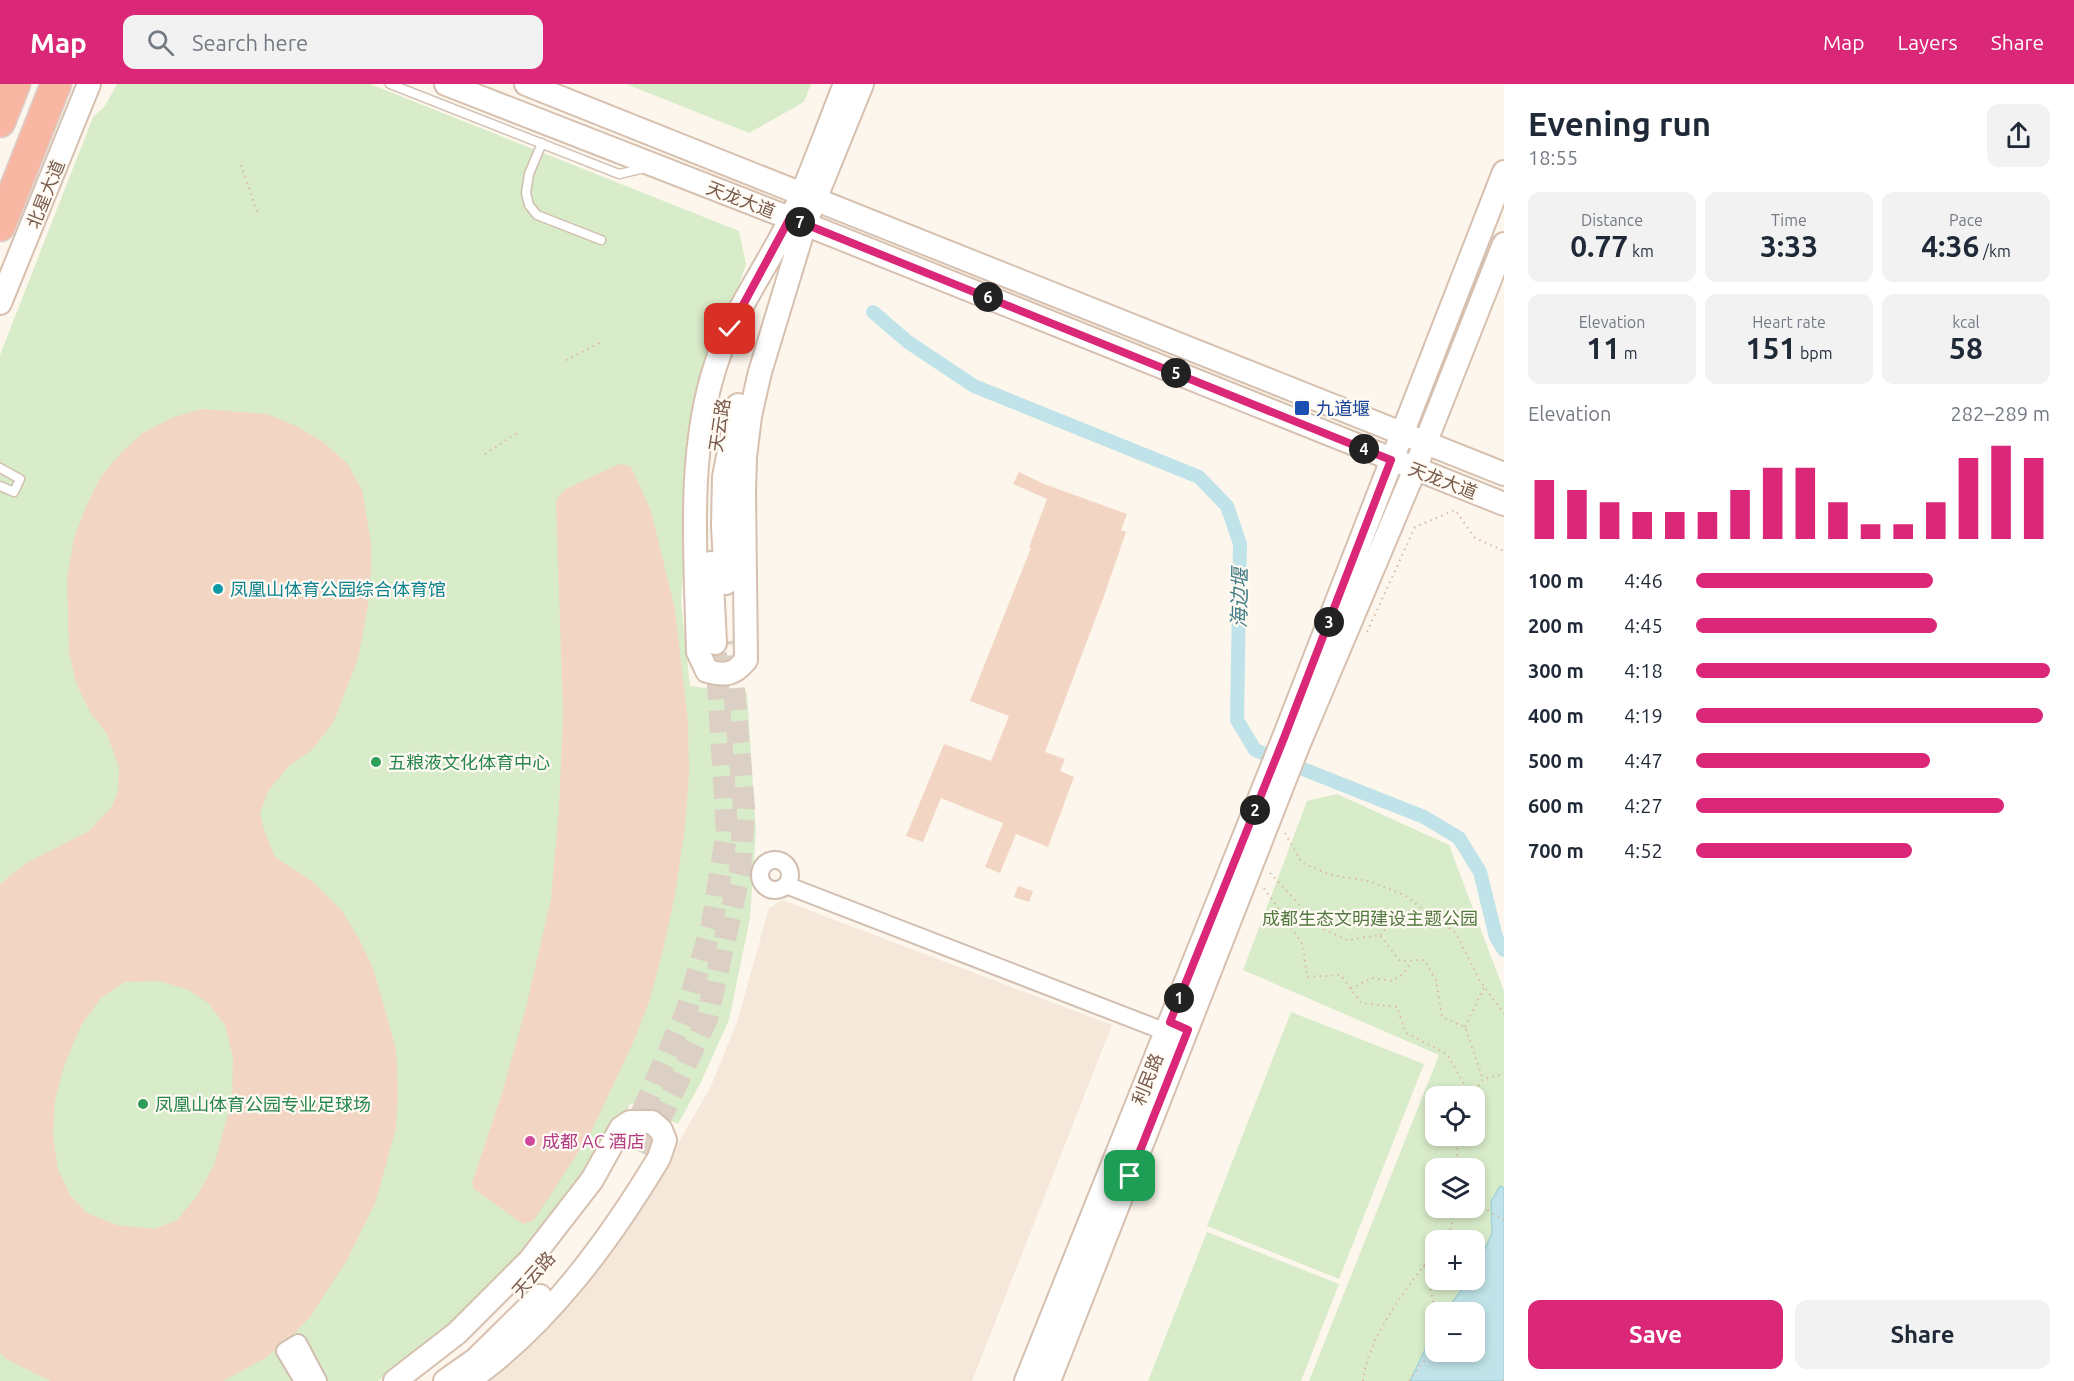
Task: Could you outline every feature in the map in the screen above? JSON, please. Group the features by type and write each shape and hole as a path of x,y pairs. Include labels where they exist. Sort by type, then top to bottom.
{"highway":[{"path":"0,122 15,84"},
{"name":"北星大道","path":"0,226 56,84"}],"main road":[{"name":"北星大道","path":"0,303 89,84"},
{"name":"天龙大道","path":"446,84 798,221 1504,504"},
{"name":"天龙大道","path":"526,84 1504,474"},
{"path":"798,221 730,329 716,365 702,425 696,496 698,652 707,671 722,676 737,671 746,660 745,457 760,372 798,221 845,84"},
{"path":"808,196 862,84"},
{"path":"1291,742 1400,434 1504,172"},
{"name":"天云路","path":"722,642 708,502 717,423 729,370 798,221"},
{"path":"1291,742 1415,469 1504,244"},
{"name":"利民路","path":"1049,1381 1177,1031 1291,742"},
{"name":"利民路","path":"1026,1381 1177,1031"},
{"path":"395,1381 457,1333 530,1260 592,1180 621,1128 630,1122 644,1120 652,1122 661,1130 665,1140 659,1158 609,1234 526,1333 468,1381"},
{"name":"天云路","path":"414,1381 477,1334 545,1263 636,1149 628,1184 587,1239 535,1302 474,1360 445,1381"}],"street":[{"path":"788,881 1177,1031"},
{"path":"303,1381 285,1351 298,1344 318,1381"}],"lane":[{"path":"390,84 619,174 654,165"},
{"path":"542,143 529,174 526,193 530,205 537,214 601,240"},
{"path":"0,468 20,479 14,492 0,487"}],"path":[{"path":"241,165 257,212"},
{"path":"566,360 603,341"},
{"path":"485,454 520,431"},
{"path":"1366,634 1415,527 1455,510 1475,538 1504,551"},
{"path":"1285,833 1302,863 1331,874 1369,881 1404,895 1456,933 1484,987 1504,1014"},
{"path":"1270,873 1321,928 1347,940 1380,935 1390,924 1416,928 1435,918"},
{"path":"1264,888 1303,945 1307,976 1341,975 1361,1003 1397,1007 1406,1032 1448,1054 1466,1086"},
{"path":"1380,935 1400,961 1424,960 1437,980 1442,1017 1466,1027"},
{"path":"1351,989 1372,978 1392,981 1403,974 1413,960"},
{"path":"1483,1079 1466,1027 1484,987"},
{"path":"1478,1086 1483,1079 1504,1074"},
{"path":"1485,1208 1504,1220"},
{"path":"1424,1266 1433,1302"},
{"path":"1364,1381 1364,1373 1381,1329 1424,1266"},
{"path":"1409,1381 1425,1360"}],"shaded area":[{"path":"782,900 1112,1025 972,1381 480,1381 664,1168 711,1086 737,1022 769,908"}],"green space":[{"name":"五粮液文化体育中心","path":"117,84 370,84 739,231 746,264 694,420 681,601 690,686 747,693 756,831 750,918 729,1020 701,1082 678,1124 631,1103 563,1212 436,1339 378,1381 0,1381 0,355 93,117 105,106"},
{"path":"626,84 811,84 804,102 749,133"},
{"name":"成都生态文明建设主题公园","path":"1337,794 1449,845 1504,991 1504,1381 1309,1381 1425,1090 1425,1146 1485,1146 1485,1086 1427,1086 1439,1055 1243,970 1307,801"},
{"path":"1291,1012 1424,1064 1339,1279 1207,1226"},
{"path":"1207,1232 1339,1284 1301,1381 1148,1381"}],"water":[{"path":"1500,1186 1504,1188 1504,1381 1410,1381 1425,1350 1425,1362 1485,1362 1485,1302 1452,1302 1462,1290 1485,1290 1485,1249 1492,1233 1491,1202"}],"building":[{"path":"202,409 267,414 296,426 323,442 347,463 362,490 371,543 371,569 369,599 358,659 334,721 312,750 289,766 268,791 260,813 275,857 313,882 342,911 373,968 396,1049 398,1092 396,1128 376,1201 347,1260 310,1317 294,1334 279,1342 275,1350 264,1359 223,1381 51,1381 8,1360 0,1353 0,884 26,863 89,831 112,806 118,791 119,767 107,734 90,712 76,683 69,652 67,580 74,538 100,478 141,434 174,417","holes":["159,981 189,990 208,1003 225,1025 233,1057 232,1099 214,1165 197,1196 177,1220 154,1229 116,1225 87,1213 70,1195 58,1169 53,1136 55,1100 65,1063 82,1024 101,998 125,982"]},
{"path":"619,464 630,466 651,511 675,609 688,723 689,773 685,827 675,895 662,954 649,1002 632,1045 590,1134 534,1220 523,1224 474,1189 472,1183 503,1090 526,1007 551,899 559,808 563,715 556,500 564,490"},
{"path":"1019,472 1044,484 1127,514 1121,530 1126,532 1104,596 1045,752 1065,759 1060,771 1074,777 1048,847 1016,834 1000,873 985,867 1003,823 941,798 923,842 906,836 944,744 991,761 1009,716 970,701 1031,548 1029,547 1047,499 1013,484"},
{"path":"1018,886 1033,891 1029,902 1014,897"}],"waterway":[{"name":"海边堰","path":"873,312 908,342 974,386 1199,477 1227,506 1240,544 1237,720 1255,750 1424,817 1459,838 1480,872 1496,937 1504,950"}],"tunnel":[{"path":"644,1154 707,1019 740,872 744,808 730,641"},
{"path":"628,1144 686,1012 712,924 727,831 716,653"}],"place":[{"name":"九道堰","path":"1302,408"},
{"name":"凤凰山体育公园综合体育馆","path":"218,589"},
{"name":"五粮液文化体育中心","path":"376,762"},
{"name":"凤凰山体育公园专业足球场","path":"143,1104"},
{"name":"成都 AC 酒店","path":"530,1141"}],"route":[{"path":"730,329 790,218 1391,460 1284,738 1170,1022 1188,1030 1130,1176"}]}
